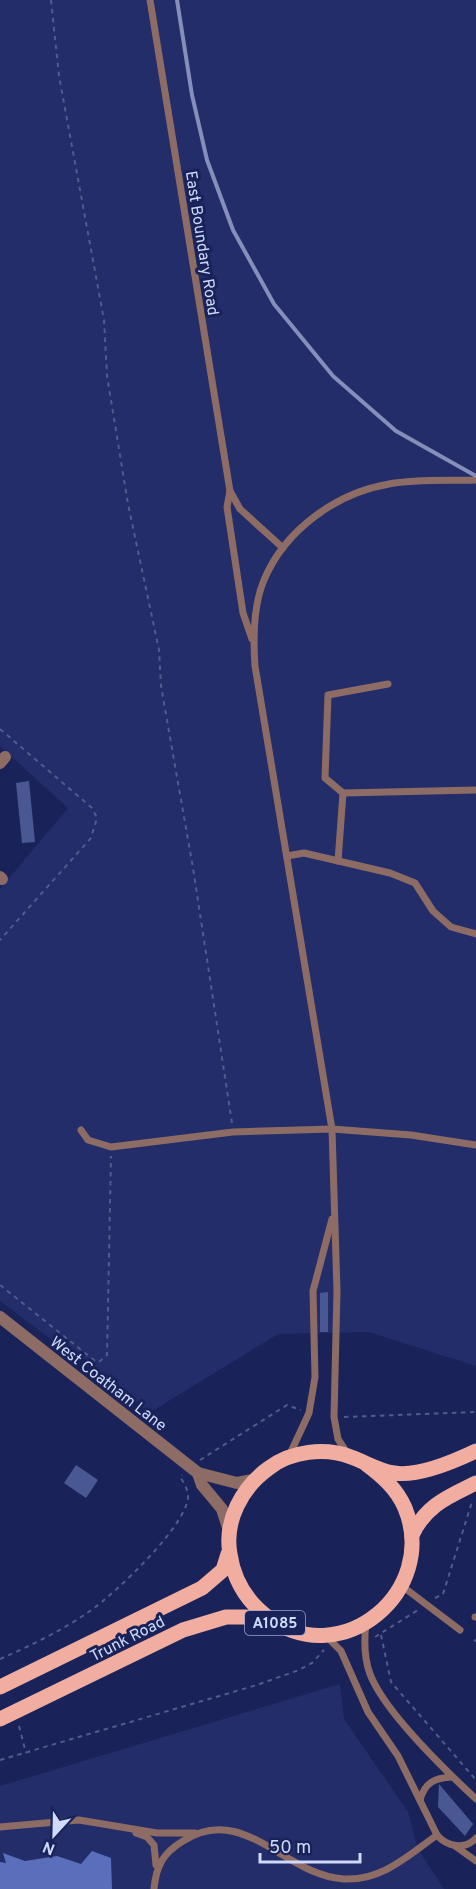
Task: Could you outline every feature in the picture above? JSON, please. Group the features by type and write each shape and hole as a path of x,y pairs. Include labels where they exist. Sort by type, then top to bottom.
{"main road":[{"name":"A1085","path":"366,1464 389,1482 405,1507 412,1535 412,1553 402,1586 392,1601 366,1623 346,1632 325,1635 300,1633 276,1623 258,1610 243,1593 233,1573 229,1551 229,1530 234,1512 254,1480 270,1467 288,1457 308,1452 329,1452 349,1456 393,1473 405,1473 452,1463 476,1451"},
{"name":"A1085","path":"412,1535 419,1519 435,1503 476,1483"},
{"name":"Trunk Road","path":"0,1686 202,1588 224,1570 229,1551"},
{"name":"Trunk Road","path":"0,1719 183,1630 226,1617 246,1617 276,1623"}],"street":[{"name":"West Coatham Lane","path":"0,1317 194,1470 237,1483 254,1480"},
{"name":"West Coatham Lane","path":"194,1470 202,1485 222,1509 229,1530"}],"lane":[{"name":"East Boundary Road","path":"150,0 230,491"},
{"path":"254,642 256,610 264,580 283,548 302,527 332,503 388,484 476,480"},
{"path":"230,491 240,509 283,548"},
{"path":"230,491 227,507 243,613 254,642 332,1129 338,1291 334,1417 338,1439 349,1456"},
{"path":"388,684 328,695 325,778 342,793 476,790"},
{"path":"338,861 342,793"},
{"path":"287,856 304,853 390,873 415,883 433,910 451,927 476,934"},
{"path":"81,1130 88,1140 111,1147 233,1132 332,1129 476,1145"},
{"path":"288,1457 309,1413 315,1377 314,1291 334,1211"},
{"path":"402,1586 460,1630"},
{"path":"366,1623 364,1642 370,1674 389,1705 452,1777 476,1798"},
{"path":"325,1635 341,1651 368,1712 399,1756 437,1835 442,1841 455,1846 476,1861"},
{"path":"420,1800 424,1787 437,1778 452,1777"},
{"path":"0,1827 79,1820 125,1829 195,1833"},
{"path":"125,1829 147,1837 154,1845 156,1870 154,1889"},
{"path":"156,1870 164,1856 195,1833 206,1829 221,1829 254,1837 308,1870 342,1879 370,1878 394,1866 437,1835"},
{"path":"455,1846 471,1844 476,1838"}],"path":[{"path":"51,0 59,76 104,320 109,388 130,515 159,650 161,686 193,868 233,1132"},
{"path":"0,729 92,808 98,818 91,838 0,940"},
{"path":"0,1285 95,1361 99,1362 107,1355 112,1190 111,1147"},
{"path":"0,1659 21,1650 90,1611 155,1552 184,1510 188,1494 180,1477 194,1470 287,1405 309,1413"},
{"path":"334,1417 476,1412"},
{"path":"386,1632 442,1594 473,1501 476,1499"},
{"path":"381,1635 391,1682 476,1780"},
{"path":"0,1760 256,1685 312,1663"}],"shaded area":[{"path":"0,0 476,0 476,1366 369,1332 278,1334 149,1413 0,1301 0,889 68,808 0,746"},
{"path":"340,1684 344,1719 408,1812 418,1849 444,1889 0,1889 0,1786"},
{"path":"92,1851 111,1858 112,1889 0,1889 0,1862 6,1863 3,1853 25,1861 57,1856 81,1864"}],"building":[{"path":"29,781 35,842 22,843 16,783"},
{"path":"328,1292 328,1332 320,1332 320,1293"},
{"path":"76,1465 98,1480 86,1498 64,1483"},
{"path":"439,1784 473,1824 465,1836 438,1807"}],"railway":[{"path":"177,0 192,95 207,160 233,230 274,304 333,376 396,431 476,476"}]}
